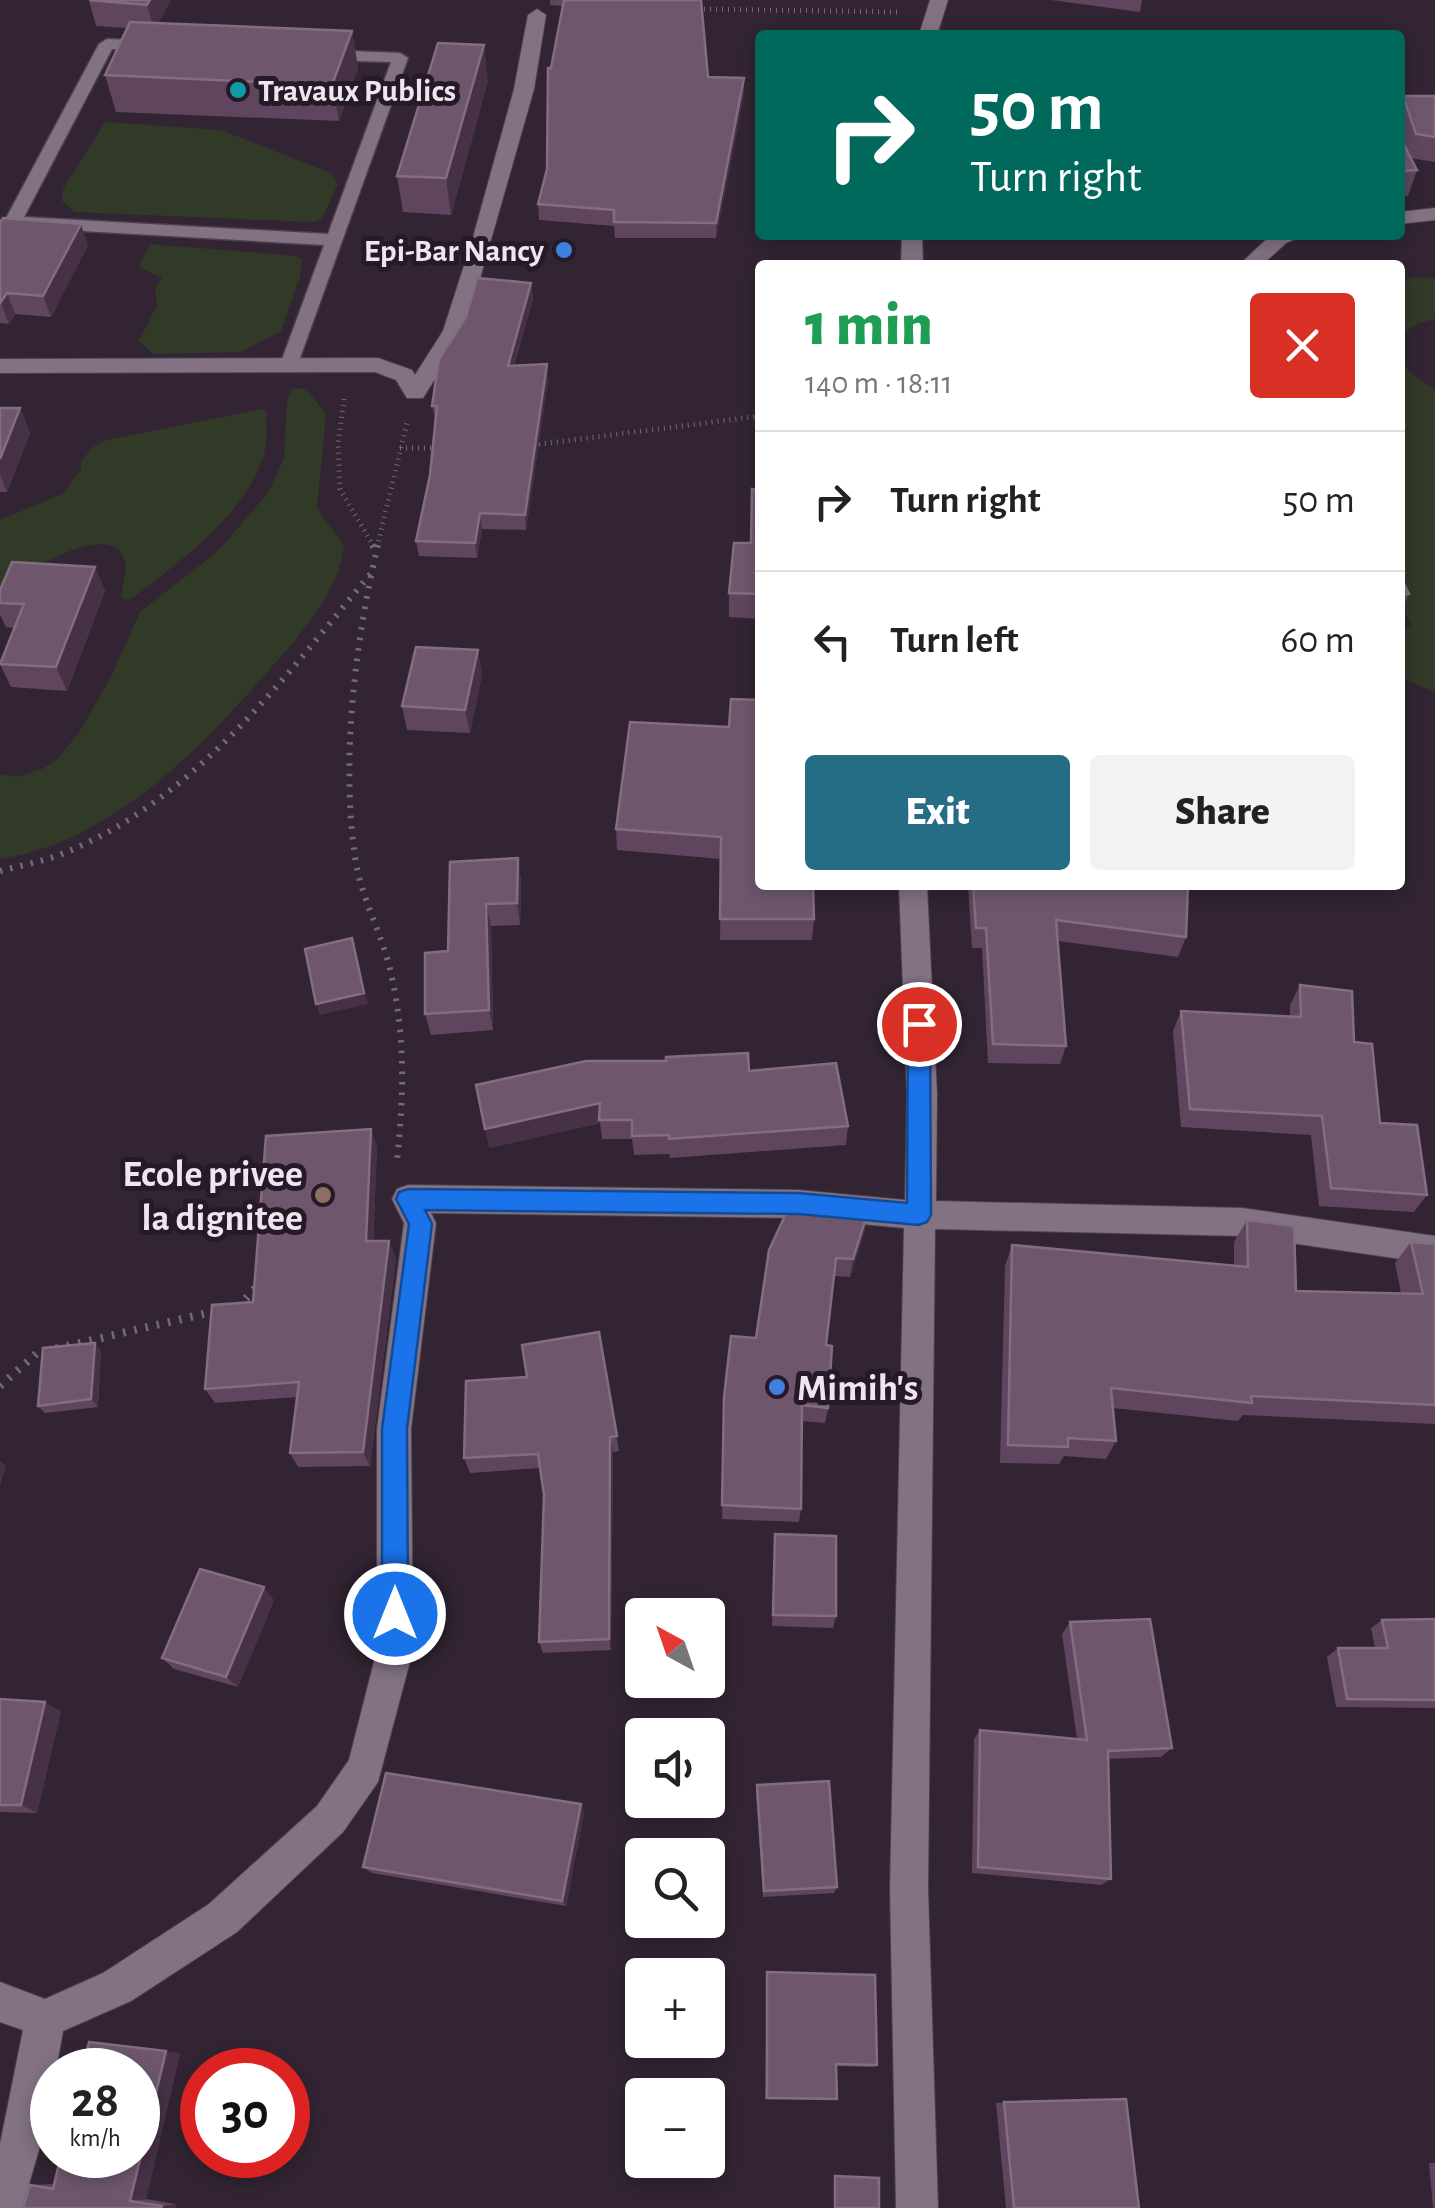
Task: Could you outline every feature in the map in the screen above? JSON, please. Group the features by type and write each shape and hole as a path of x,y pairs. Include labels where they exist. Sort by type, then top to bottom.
{"street":[{"path":"0,366 378,365 404,375 415,393 454,331 524,90 536,14"},
{"path":"1405,217 1435,214"},
{"path":"1256,260 1278,240"},
{"path":"913,890 922,1094 909,1889 918,2208"},
{"path":"0,2002 45,2019 117,1987 222,1918 330,1818 364,1769 395,1650 394,1429 420,1224 408,1199 798,1204 919,1215 1242,1222 1435,1250"},
{"path":"1,2208 25,2129 45,2019"}],"lane":[{"path":"166,46 107,44 12,222 334,240"},
{"path":"289,365 400,58 302,54"}],"path":[{"path":"696,9 938,8"},
{"path":"317,365 335,374 344,392 338,444 340,489 376,552"},
{"path":"523,445 561,444 655,427 755,417"},
{"path":"408,1199 396,1159 403,1103 403,1027 388,961 356,865 347,736 376,552 400,448 447,448"},
{"path":"0,871 27,867 78,848 166,794 243,724 373,572"},
{"path":"0,1386 37,1353 241,1306 265,1276"}],"green space":[{"path":"105,122 221,130 331,173 338,184 322,219 312,222 75,212 62,201 63,189"},
{"path":"150,244 296,256 302,260 300,276 281,331 241,352 153,354 139,341 157,305 155,289 162,278 139,267"},
{"path":"1435,278 1435,319 1405,332 1405,279"},
{"path":"1405,364 1408,371 1435,390 1435,692 1405,679 1405,629 1412,626 1405,612"},
{"path":"292,388 306,389 326,414 317,508 344,546 325,599 238,705 148,790 79,834 0,859 0,774 17,777 56,760 78,734 111,677 140,612 218,551 268,493 284,458 287,402"},
{"path":"266,411 265,450 245,494 210,534 131,599 122,598 126,564 121,553 110,546 78,548 60,555 0,590 0,520 62,494 94,446 107,440"}],"building":[{"path":"89,0 150,0 147,5"},
{"path":"564,0 701,0 708,77 744,78 716,223 614,222 614,210 538,204 547,169 548,68"},
{"path":"130,22 352,31 332,85 105,75"},
{"path":"438,43 484,45 446,178 397,176"},
{"path":"1405,96 1435,96 1435,137 1416,134"},
{"path":"1405,147 1417,170 1405,171"},
{"path":"3,218 81,224 43,296 7,293 0,303"},
{"path":"477,278 531,283 508,366 547,364 525,515 480,513 475,543 416,541 430,475 437,406 432,406 439,359 466,317"},
{"path":"0,408 20,408 0,459"},
{"path":"752,489 755,594 729,593 734,543 751,543"},
{"path":"12,562 95,567 56,667 0,664 24,604 0,603 0,590"},
{"path":"416,647 478,650 465,710 402,706"},
{"path":"731,699 755,700 755,890 813,890 814,919 720,919 721,837 616,829 630,722 729,727"},
{"path":"518,858 517,903 486,904 489,1010 425,1014 425,953 448,951 450,862"},
{"path":"973,890 1188,890 1186,937 1056,920 1066,1046 993,1044 986,928 976,928"},
{"path":"352,938 364,993 316,1004 305,949"},
{"path":"1300,985 1352,991 1354,1042 1372,1044 1380,1123 1417,1125 1427,1195 1331,1188 1322,1116 1190,1109 1181,1011 1301,1017"},
{"path":"748,1053 749,1071 836,1063 848,1126 669,1139 669,1135 632,1136 632,1120 599,1120 600,1103 485,1129 476,1085 586,1061 666,1061 666,1057"},
{"path":"371,1129 366,1241 389,1241 363,1452 290,1453 299,1382 205,1389 212,1305 253,1302 266,1136"},
{"path":"788,1209 867,1215 853,1259 836,1258 826,1345 832,1346 828,1408 802,1405 801,1509 722,1505 724,1397 731,1336 756,1338 769,1250"},
{"path":"1247,1220 1294,1226 1296,1291 1423,1294 1411,1242 1435,1244 1435,1405 1251,1396 1252,1403 1111,1388 1116,1441 1068,1438 1068,1447 1008,1445 1012,1245 1248,1267"},
{"path":"599,1332 617,1436 610,1437 609,1639 539,1642 544,1495 538,1454 464,1458 466,1381 527,1377 522,1345"},
{"path":"95,1343 91,1399 38,1406 43,1348"},
{"path":"775,1534 836,1536 836,1616 773,1615"},
{"path":"200,1569 264,1587 226,1677 162,1658"},
{"path":"1150,1619 1172,1748 1108,1751 1111,1879 978,1867 980,1730 1087,1740 1070,1622"},
{"path":"1435,1619 1435,1700 1347,1699 1338,1648 1388,1648 1382,1620"},
{"path":"0,1699 45,1702 21,1805 0,1805"},
{"path":"386,1773 581,1804 562,1901 363,1867"},
{"path":"829,1781 837,1887 764,1891 757,1785"},
{"path":"767,1972 875,1975 877,2065 836,2064 837,2099 767,2098"},
{"path":"89,2042 140,2048 88,2048"},
{"path":"160,2050 166,2051 160,2076"},
{"path":"1126,2099 1139,2208 1014,2208 1004,2102"},
{"path":"835,2176 879,2178 879,2208 835,2208"},
{"path":"56,2178 136,2178 130,2201 162,2206 23,2208 30,2185 53,2189"}],"place":[{"name":"Travaux Publics","path":"238,90"},
{"name":"Epi-Bar Nancy","path":"564,250"},
{"name":"Ecole privee la dignitee","path":"323,1195"},
{"name":"Mimih's","path":"777,1387"}],"route":[{"path":"395,1614 394,1429 420,1224 408,1199 798,1204 919,1215 919,1024"}]}
